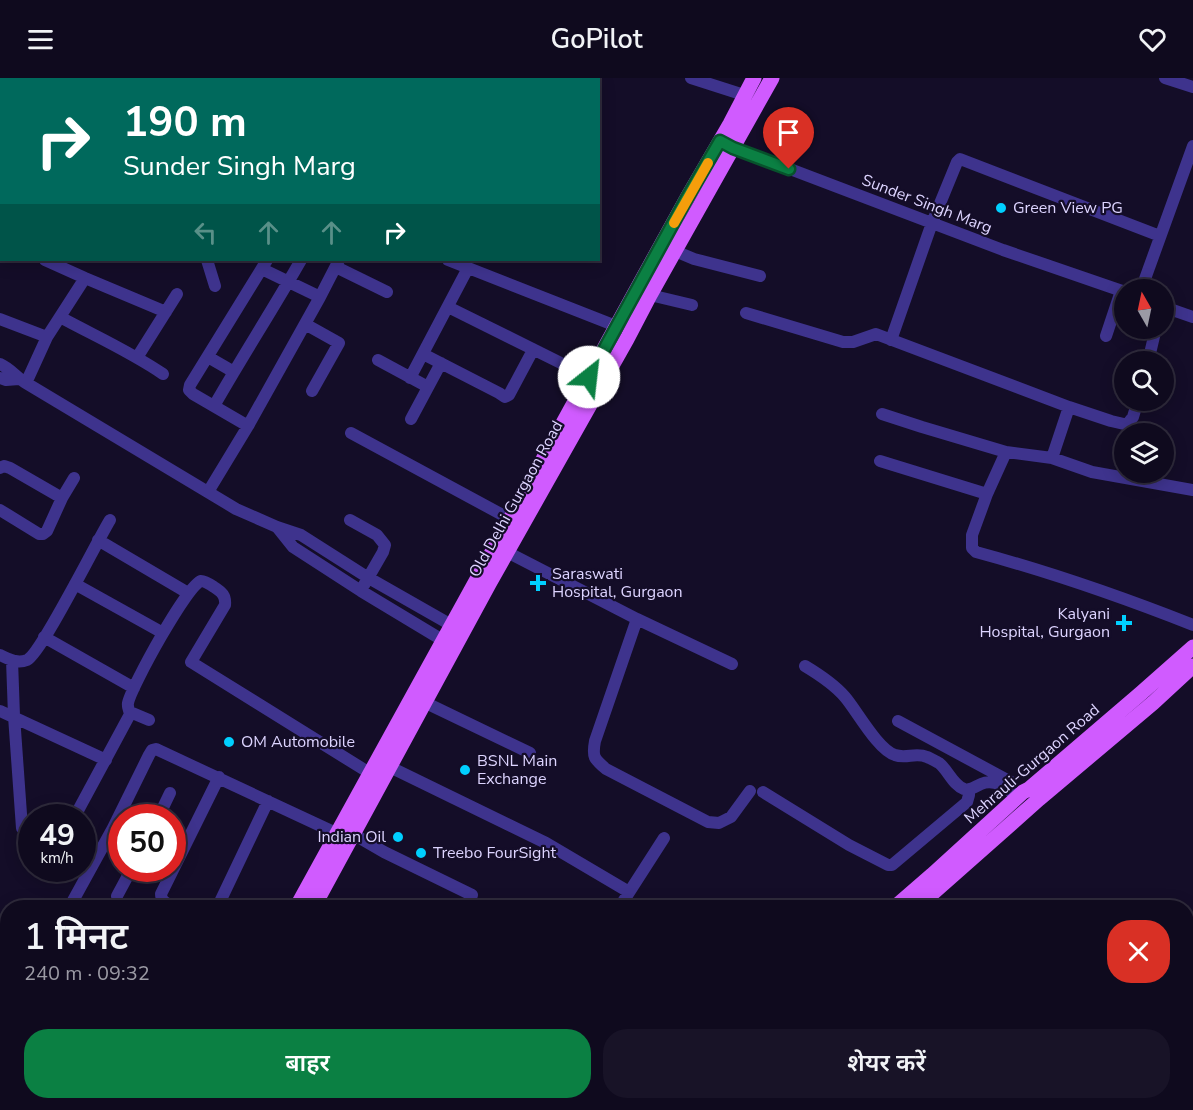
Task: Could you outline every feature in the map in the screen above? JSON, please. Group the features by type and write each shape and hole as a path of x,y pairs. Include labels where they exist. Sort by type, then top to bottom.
{"main road":[{"name":"Old Delhi Gurgaon Road","path":"381,774 444,641 510,519 675,251 727,145 744,96 754,78"},
{"name":"Old Delhi Gurgaon Road","path":"301,900 345,834 424,702 507,552 595,380 616,326 727,145 772,78"},
{"name":"Mehrauli-Gurgaon Road","path":"903,900 1193,647"},
{"name":"Mehrauli-Gurgaon Road","path":"925,900 971,860 1027,794 1153,703 1193,666"},
{"name":"Old Delhi Gurgaon Road","path":"316,900 345,834"}],"street":[{"path":"692,78 744,96"},
{"path":"1165,78 1193,87"},
{"name":"Sunder Singh Marg","path":"727,145 1003,250 1114,288"},
{"path":"1145,279 1193,146"},
{"path":"891,340 932,223 960,159 1160,236"},
{"path":"675,251 694,259 760,276"},
{"path":"47,261 166,312"},
{"path":"208,261 215,286"},
{"path":"214,406 300,261"},
{"path":"450,261 616,326"},
{"path":"208,492 248,426 338,263 387,292"},
{"path":"248,426 193,394 189,390 190,385 264,264 288,282 320,297"},
{"path":"410,378 468,268"},
{"path":"23,381 84,278"},
{"path":"138,356 177,294"},
{"path":"650,295 692,305"},
{"path":"448,307 595,380"},
{"path":"1174,310 1193,317"},
{"path":"746,313 843,342 853,342 876,334 1111,421 1124,424 1129,422 1135,411"},
{"path":"1106,336 1114,315"},
{"path":"60,316 106,342 138,356 164,374"},
{"path":"0,319 47,337"},
{"path":"305,324 339,343 312,391"},
{"path":"423,354 505,397 509,395 532,350"},
{"path":"208,357 234,372"},
{"path":"378,360 428,387"},
{"path":"411,419 441,363"},
{"path":"0,364 10,369 23,381 236,509 302,535 367,577 453,626"},
{"path":"0,378 23,381"},
{"path":"1052,458 1069,407"},
{"path":"882,414 1006,452 1052,458 1092,472 1193,490"},
{"path":"351,433 510,519"},
{"path":"1006,452 972,535 972,548 976,552 1016,562 1135,602 1193,625"},
{"path":"880,461 987,494"},
{"path":"0,468 4,466 10,468 62,498"},
{"path":"0,510 39,534 44,534 74,478"},
{"path":"0,655 12,660 25,660 31,657 110,520"},
{"path":"350,520 377,535 385,545 361,591"},
{"path":"277,527 293,548 444,641"},
{"path":"98,540 188,593"},
{"path":"507,552 637,619 732,664"},
{"path":"82,804 129,716 128,704 134,688 163,633 188,593 199,581 203,581 224,595 225,605 191,662 381,774 546,843 629,892"},
{"path":"75,584 163,633"},
{"path":"637,619 595,741 594,759 606,769 708,822 719,823 731,817 750,791"},
{"path":"44,638 134,688"},
{"path":"12,660 20,804"},
{"path":"805,666 836,687 882,747 895,755 918,754 939,763 963,789 984,783 995,783 1027,794"},
{"path":"424,702 530,753"},
{"path":"0,711 106,760"},
{"path":"130,712 149,720"},
{"path":"898,722 1006,779 1027,794"},
{"path":"126,804 135,780 152,750 160,750 384,852 472,896"},
{"path":"186,839 219,777"},
{"path":"763,792 849,845 892,866 967,802 969,789"},
{"path":"165,804 170,793"},
{"path":"221,900 268,801"},
{"path":"624,900 664,838"},
{"path":"74,900 108,845"},
{"path":"117,896 124,882"},
{"path":"162,900 161,894 166,882"}],"slow traffic":[{"path":"674,223 708,163"}],"place":[{"name":"Green View PG","path":"1001,208"},
{"name":"Saraswati Hospital, Gurgaon","path":"538,583"},
{"name":"Kalyani Hospital, Gurgaon","path":"1124,623"},
{"name":"OM Automobile","path":"229,742"},
{"name":"BSNL Main Exchange","path":"465,770"},
{"name":"Indian Oil","path":"398,837"},
{"name":"Treebo FourSight","path":"421,853"}],"route":[{"path":"589,377 720,141 789,169"}]}
